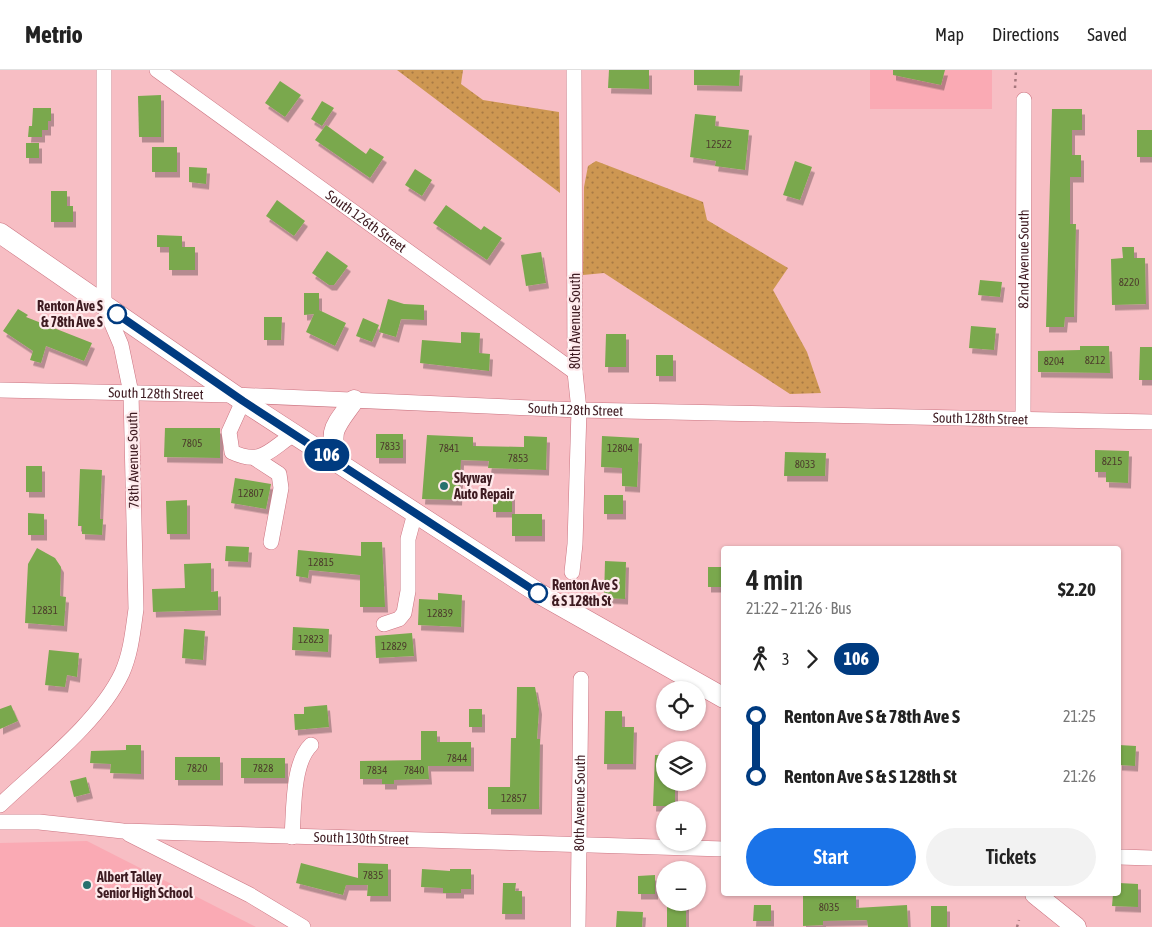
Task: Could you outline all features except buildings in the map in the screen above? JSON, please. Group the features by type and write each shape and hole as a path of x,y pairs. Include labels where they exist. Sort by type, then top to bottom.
{"main road":[{"path":"0,233 239,398 540,594 721,696"},
{"path":"339,463 332,443 334,429 354,400"},
{"path":"1037,896 1076,927"}],"street":[{"name":"78th Avenue South","path":"0,805 92,717 122,672 131,642 136,609 131,393 121,345 104,305 104,70"},
{"name":"South 126th Street","path":"157,70 575,372"},
{"name":"80th Avenue South","path":"572,572 575,544 579,410 575,372 574,70"},
{"name":"82nd Avenue South","path":"1023,419 1024,100"},
{"name":"South 128th Street","path":"0,390 354,400 579,410 1152,422"},
{"path":"239,398 229,432 232,452 246,458 256,459 279,474 281,488 271,542"},
{"path":"256,459 294,434"},
{"path":"384,624 399,619 404,613 407,603 408,539 415,513"},
{"name":"80th Avenue South","path":"578,927 581,678"},
{"path":"292,837 299,768 304,752 311,745"},
{"name":"South 130th Street","path":"0,822 39,822 123,831 721,849"},
{"path":"123,831 250,895 303,927"},
{"path":"1121,858 1152,858"}],"path":[{"path":"1017,927 1019,920"}],"shaded area":[{"path":"397,70 463,70 461,84 483,100 559,112 560,193"},
{"path":"870,70 992,70 992,109 870,109"},
{"path":"596,161 703,202 707,220 788,268 773,290 807,352 821,393 790,394 604,273 583,275 584,187 588,166"},
{"name":"Albert Talley Senior High School","path":"87,841 256,927 0,927 0,843"}],"bus line":[{"name":"106","path":"117,314 243,401 538,593"}],"place":[{"name":"Renton Ave S & 78th Ave S","path":"117,314"},
{"name":"Skyway Auto Repair","path":"444,486"},
{"name":"Renton Ave S & S 128th St","path":"538,593"},
{"name":"Albert Talley Senior High School","path":"87,885"}]}
